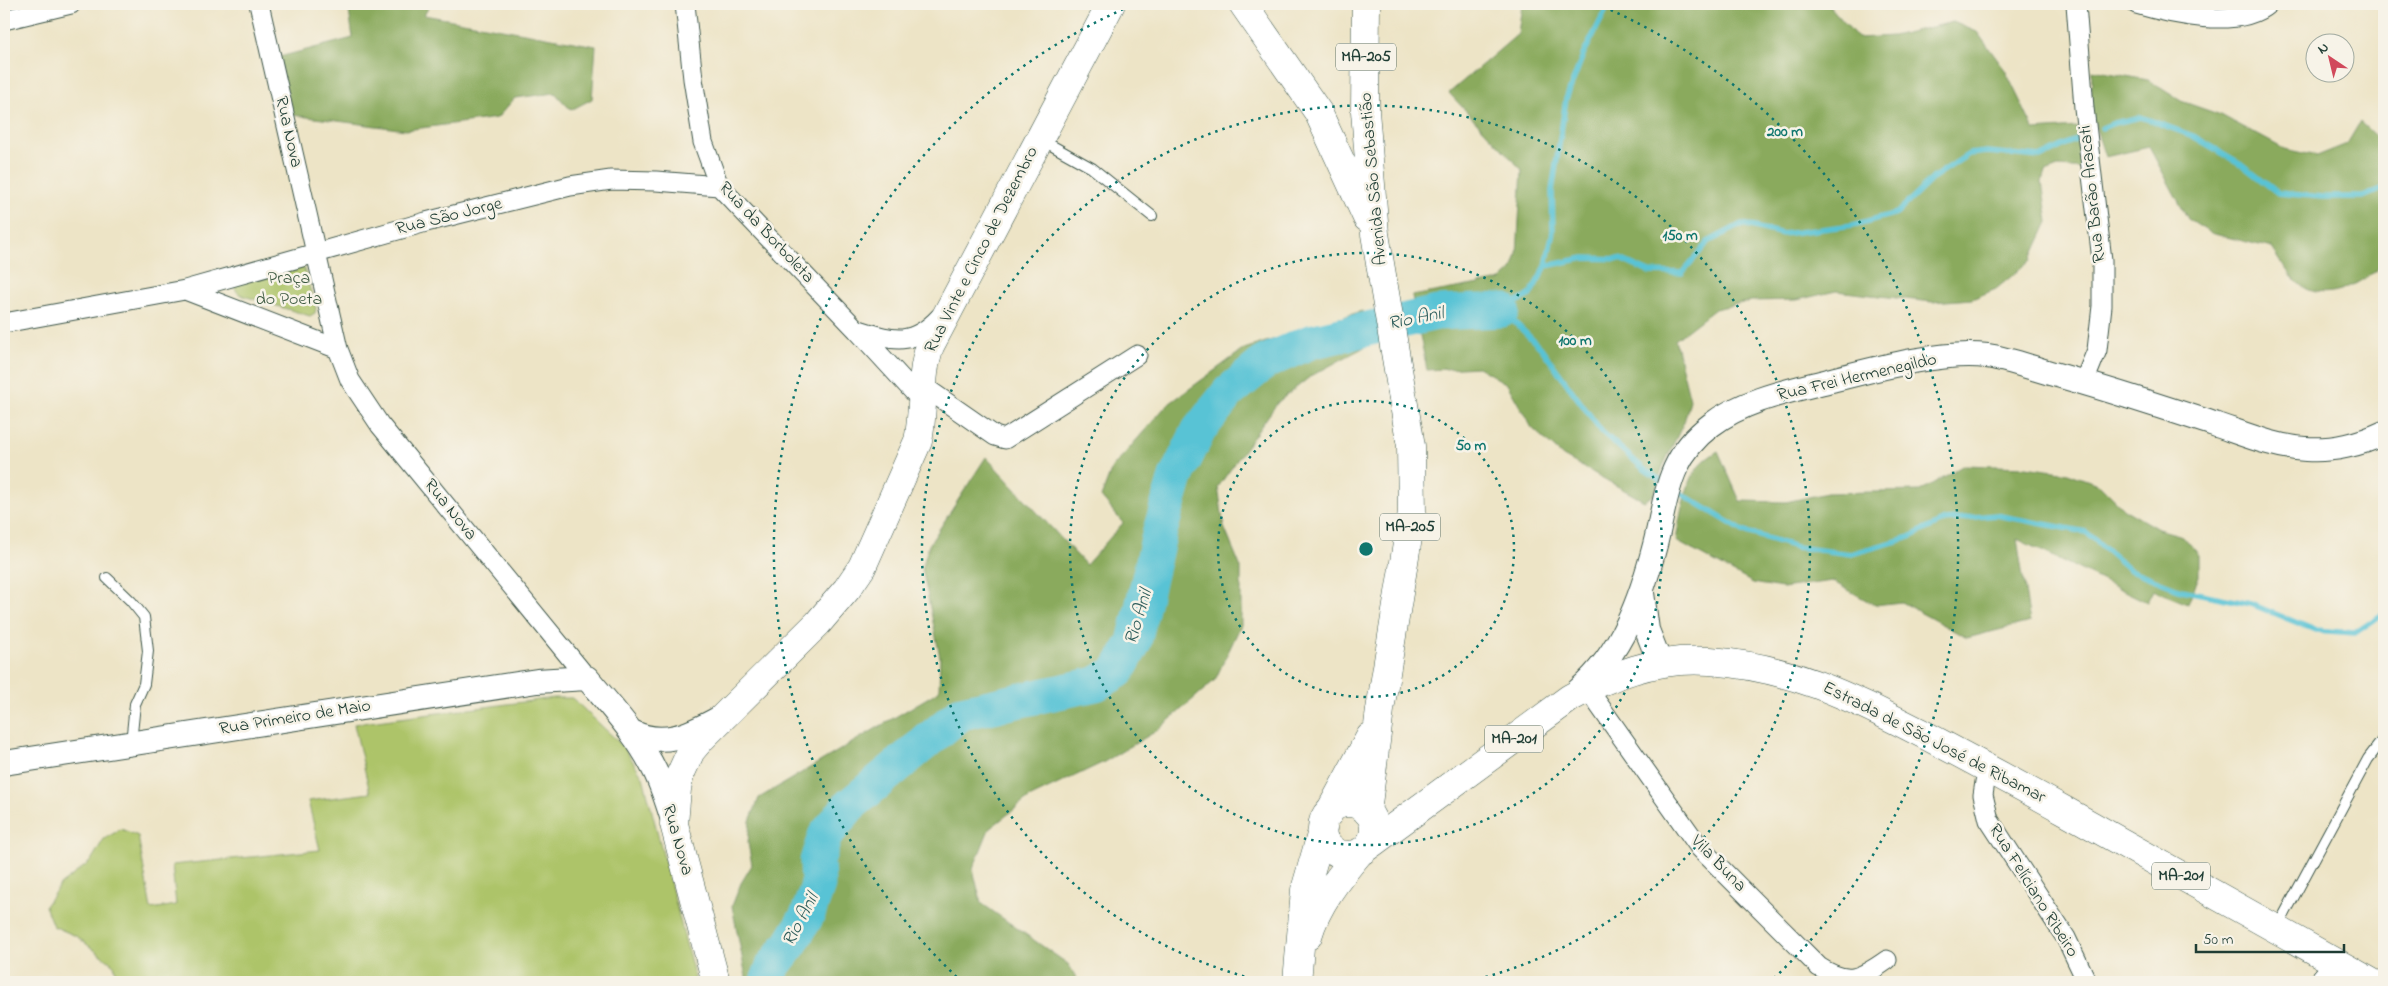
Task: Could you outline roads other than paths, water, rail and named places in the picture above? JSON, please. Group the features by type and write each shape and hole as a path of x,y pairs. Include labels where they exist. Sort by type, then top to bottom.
{"main road":[{"name":"Rua Vinte e Cinco de Dezembro","path":"674,824 677,788 684,765 691,751 721,716 834,606 862,567 918,441 922,421 925,360 950,306 1111,4"},
{"path":"1243,4 1326,121 1340,127 1355,122 1365,110"},
{"name":"Avenida São Sebastião","path":"1366,4 1365,110 1375,234 1410,446 1412,513 1380,710 1368,813"},
{"path":"1318,112 1375,234"},
{"name":"Estrada de São José de Ribamar","path":"1364,850 1579,693 1620,673 1660,663 1710,660 1788,674 1822,685 1860,702 1991,770 2276,929 2326,972 2371,982"},
{"name":"Avenida São Sebastião","path":"1326,821 1366,748 1380,710"},
{"name":"Estrada de São José de Ribamar","path":"1368,813 1408,809 1457,781"},
{"path":"1364,850 1346,855 1332,849 1324,836 1326,821 1335,808 1350,804 1358,805 1368,813"},
{"name":"MA-205","path":"1298,974 1316,915 1332,888 1364,850 1374,831 1368,813"},
{"name":"MA-205","path":"1298,974 1306,890 1326,821"},
{"name":"Rua Nova","path":"674,824 716,982"}],"street":[{"path":"4,20 71,4"},
{"name":"Rua Nova","path":"259,4 338,348 350,380 380,425 632,732 655,772 674,824"},
{"name":"Rua da Borboleta","path":"686,4 693,79 703,142 719,186 922,394 995,436 1005,439 1137,355"},
{"name":"Rua Barão Aracati","path":"2076,4 2084,108 2102,260 2102,306 2097,350 2084,382"},
{"path":"2136,4 2177,14 2220,18 2240,16 2264,8 2268,4"},
{"name":"Rua São Jorge","path":"4,323 184,290 316,252 570,186 611,180 719,186"},
{"path":"184,290 338,348"},
{"name":"Rua da Borboleta","path":"858,330 891,340 912,337 929,328 950,306"},
{"name":"Rua Frei Hermenegildo","path":"1579,693 1616,649 1642,588 1655,544 1672,472 1684,453 1708,427 1729,413 1744,406 1811,385 1884,368 1941,358 1974,355 2000,359 2084,382 2274,444 2307,449 2339,448 2384,433"},
{"name":"Rua Frei Hermenegildo","path":"1642,588 1646,630 1660,663"},
{"name":"Rua Primeiro de Maio","path":"4,762 537,681 587,678"},
{"name":"Vila Buna","path":"1579,693 1700,848 1819,967 1834,977 1848,979 1863,975 1888,960"},
{"name":"Rua Vinte e Cinco de Dezembro","path":"632,732 650,739 672,739 693,732 721,716"},
{"name":"Rua Felíciano Ribeiro","path":"1991,770 1985,782 1983,795 1989,820 2066,938 2087,982"}],"lane":[{"path":"1039,139 1092,168 1152,216"},
{"path":"107,578 131,601 144,617 148,651 144,684 135,704 131,743"},
{"path":"2276,929 2368,759 2384,738"}],"waterway":[{"path":"1609,4 1583,55 1566,99 1552,191 1553,231 1546,266 1530,295 1502,310 1541,348 1602,432 1644,469 1665,483"},
{"path":"2102,128 2114,123 2141,117 2193,136 2241,164 2278,193 2323,197 2363,197 2384,188"},
{"path":"1546,266 1584,258 1620,259 1649,272 1682,273 1708,242 1742,224 1783,234 1853,225 1897,213 1934,177 1969,154 1987,152 2040,157 2079,138"},
{"name":"Rio Anil","path":"767,982 773,966 791,943 808,914 818,885 817,861 825,836 849,806 961,713 1096,684 1118,671 1134,642 1160,531 1176,477 1199,430 1229,392 1265,362 1310,342 1437,313 1502,310"},
{"path":"1674,489 1743,531 1796,547 1851,554 1907,538 1945,520 1996,515 2086,532 2130,570 2181,590 2251,604 2315,630 2355,633 2384,613"}],"park label":[{"name":"Praça do Poeta","path":"289,289"}]}
